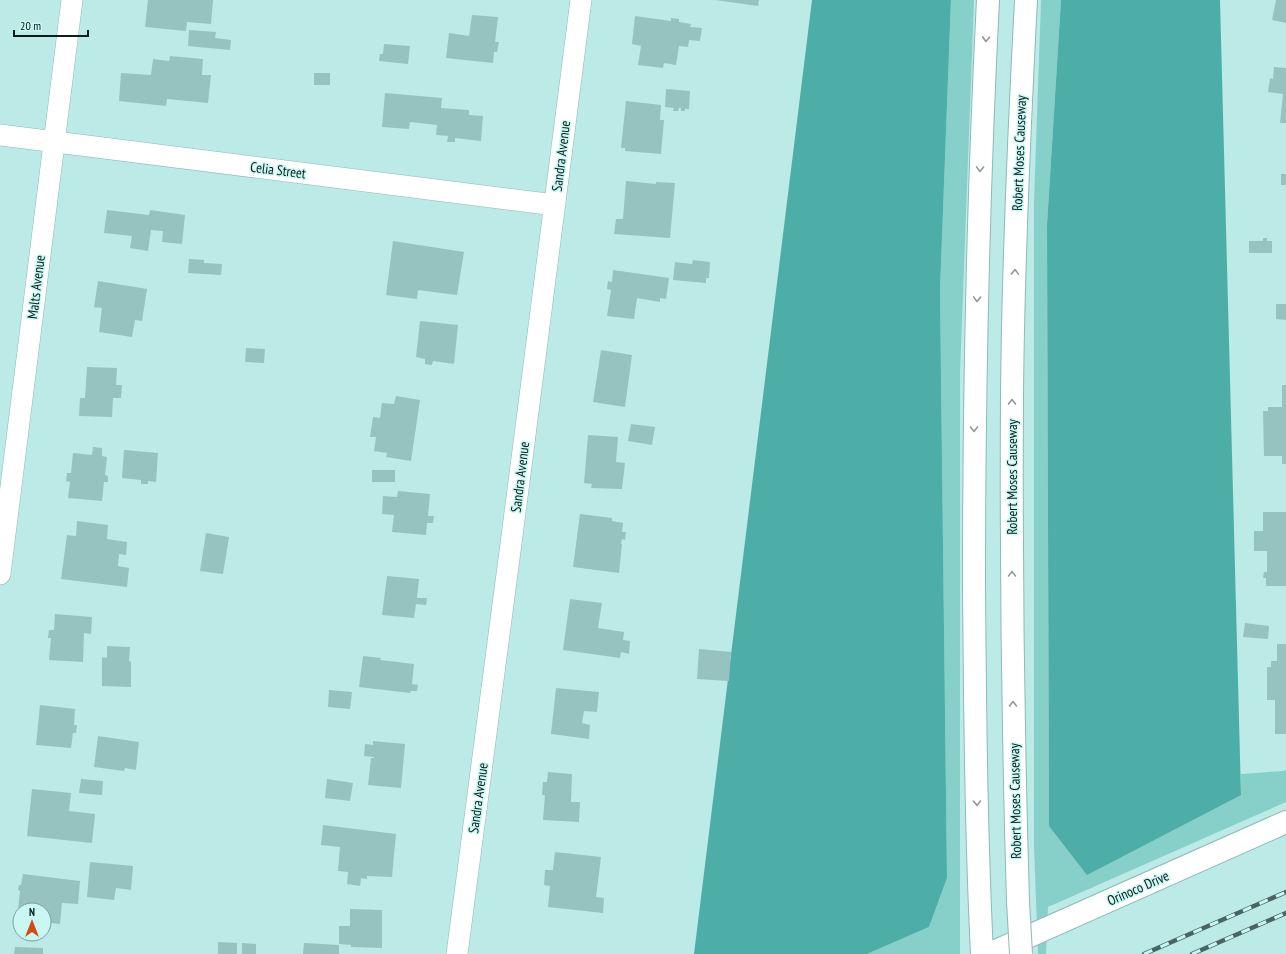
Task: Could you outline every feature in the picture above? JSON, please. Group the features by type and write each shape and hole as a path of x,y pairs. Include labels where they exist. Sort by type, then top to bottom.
{"main road":[{"path":"982,954 974,662 975,385 981,151 988,0"},
{"name":"Robert Moses Causeway","path":"1021,954 1018,901 1012,646 1012,398 1020,124 1026,0"},
{"name":"Orinoco Drive","path":"989,954 1286,822"}],"street":[{"name":"Malts Avenue","path":"0,574 72,0"},
{"name":"Sandra Avenue","path":"457,954 555,205 580,0"},
{"name":"Celia Street","path":"0,135 555,205"}],"shaded area":[{"path":"812,0 951,0 940,290 947,878 929,927 867,954 694,954"},
{"path":"951,0 974,0 960,374 960,954 867,954 929,927 947,878 940,290"},
{"path":"1041,0 1061,0 1047,225 1049,826 1241,795 1241,774 1286,770 1286,802 1048,907 1046,954 1038,954 1034,847 1034,201"},
{"path":"1061,0 1220,0 1241,795 1087,875 1049,826 1047,225"}],"building":[{"path":"148,0 213,0 211,24 187,22 186,31 145,27"},
{"path":"715,0 759,0 758,6"},
{"path":"1276,0 1286,0 1286,23 1272,20"},
{"path":"472,15 498,17 495,42 499,42 497,52 494,52 493,63 446,58 449,33 469,36"},
{"path":"635,16 671,21 671,18 679,19 679,22 691,24 690,27 702,28 700,41 689,40 688,47 679,46 676,65 664,63 663,68 638,65 641,46 632,44"},
{"path":"189,30 216,32 215,38 231,40 230,50 188,46"},
{"path":"384,44 410,46 408,64 379,61 380,54 383,54"},
{"path":"170,56 203,59 202,75 211,75 208,103 167,99 166,106 119,101 121,73 151,75 153,59 169,61"},
{"path":"1274,67 1286,68 1286,123 1280,123 1283,94 1268,92 1270,78 1273,79"},
{"path":"314,73 330,73 330,85 314,85"},
{"path":"666,89 690,91 689,109 681,111 681,108 679,108 678,111 673,111 674,108 665,107"},
{"path":"385,93 442,98 441,108 469,110 469,115 483,116 481,141 455,138 455,142 447,142 448,136 436,135 437,125 410,122 409,129 382,127"},
{"path":"626,101 661,105 660,120 664,120 661,154 625,151 625,148 621,148"},
{"path":"1281,174 1286,174 1286,185 1281,185"},
{"path":"626,181 656,184 656,182 675,183 670,238 614,234 616,219 623,219"},
{"path":"107,210 149,215 150,210 185,215 182,244 162,242 163,231 151,230 148,251 130,248 132,236 104,233"},
{"path":"1263,238 1267,238 1267,241 1272,241 1272,253 1249,253 1249,241 1263,241"},
{"path":"393,241 464,252 457,295 418,290 417,299 386,295"},
{"path":"189,259 204,260 204,263 222,264 221,275 188,273"},
{"path":"693,260 710,262 709,278 706,278 706,283 673,280 675,262 692,264"},
{"path":"613,270 669,278 666,299 660,298 660,302 637,298 634,319 607,316 611,290 607,289 608,281 612,282"},
{"path":"98,281 147,289 142,321 135,320 132,337 99,332 102,308 94,307"},
{"path":"1276,304 1286,304 1286,320 1276,319"},
{"path":"420,321 458,325 454,364 433,361 432,365 425,364 425,359 416,357"},
{"path":"246,348 265,349 264,363 245,362"},
{"path":"601,350 632,355 625,407 593,402"},
{"path":"87,367 117,368 116,385 122,385 121,398 113,398 112,417 79,416 80,398 85,398"},
{"path":"1282,385 1286,385 1286,464 1282,464 1282,456 1264,456 1263,411 1268,411 1268,407 1282,407"},
{"path":"396,396 420,400 411,461 386,457 387,453 374,451 376,437 370,437 373,417 380,418 382,403 394,404"},
{"path":"631,424 655,427 652,445 628,441"},
{"path":"588,435 618,437 616,462 625,463 622,489 591,488 592,484 584,483"},
{"path":"93,447 102,448 102,456 107,457 105,475 108,476 108,482 104,482 102,501 68,498 70,482 66,481 67,473 71,473 73,453 92,455"},
{"path":"124,450 158,453 156,482 148,481 148,484 141,484 141,480 122,478"},
{"path":"372,470 395,470 395,482 372,482"},
{"path":"398,491 430,494 428,516 434,516 433,523 427,523 426,535 392,532 394,515 382,514 383,496 397,497"},
{"path":"1263,512 1286,512 1286,586 1266,586 1266,578 1263,578 1264,572 1267,572 1267,551 1254,551 1254,531 1263,531"},
{"path":"580,514 612,518 612,521 623,523 622,532 626,532 625,540 622,539 621,544 619,573 573,567"},
{"path":"77,521 108,525 107,539 127,542 126,555 119,554 118,566 129,568 127,587 61,579 67,535 76,536"},
{"path":"206,533 229,537 223,574 200,571"},
{"path":"387,576 419,579 417,598 427,598 426,605 416,604 414,618 382,615"},
{"path":"570,599 602,603 598,628 624,632 623,640 630,641 629,654 621,652 620,658 563,650"},
{"path":"55,614 92,617 91,634 84,633 83,662 49,660 51,638 48,638 49,630 54,630"},
{"path":"1245,623 1269,626 1268,639 1243,637"},
{"path":"1277,644 1286,644 1286,734 1275,734 1275,700 1267,700 1267,667 1271,667 1271,661 1277,661"},
{"path":"107,646 130,647 129,661 131,662 131,687 102,686 102,657 107,658"},
{"path":"699,649 731,652 729,681 697,679"},
{"path":"363,656 381,658 380,660 414,664 412,684 418,685 417,691 411,691 410,693 359,687"},
{"path":"556,688 599,692 597,712 584,711 582,723 590,725 589,739 551,734"},
{"path":"329,690 352,692 350,709 328,707"},
{"path":"40,705 75,709 74,725 77,725 76,733 73,733 71,748 36,745"},
{"path":"98,736 139,742 136,770 125,768 124,771 94,767"},
{"path":"373,741 405,744 401,788 368,785 371,758 374,757 364,756 365,744 373,745"},
{"path":"548,772 572,774 571,802 580,802 579,822 543,820 545,795 542,795 543,782 547,782"},
{"path":"81,779 103,781 102,795 79,793"},
{"path":"327,779 353,783 350,801 325,798"},
{"path":"32,789 71,793 69,811 95,814 92,843 27,836"},
{"path":"323,825 396,834 392,877 367,876 367,879 361,878 360,886 347,884 348,872 338,871 340,847 321,845"},
{"path":"555,852 601,857 596,897 604,898 603,913 548,907 550,886 544,885 545,870 553,870"},
{"path":"90,862 133,866 131,890 116,888 114,900 87,897"},
{"path":"23,874 80,881 78,904 62,903 60,924 52,923 52,902 19,902 20,891 18,890 19,885 21,885"},
{"path":"350,909 382,910 382,948 351,947 351,945 339,944 339,926 350,926"},
{"path":"218,942 237,943 237,954 218,954"},
{"path":"242,943 256,944 256,954 242,954"},
{"path":"304,943 339,945 339,954 303,954"},
{"path":"15,947 43,948 43,954 14,954"}],"railway":[{"path":"1144,954 1286,892"},
{"path":"1192,954 1286,913"}]}
